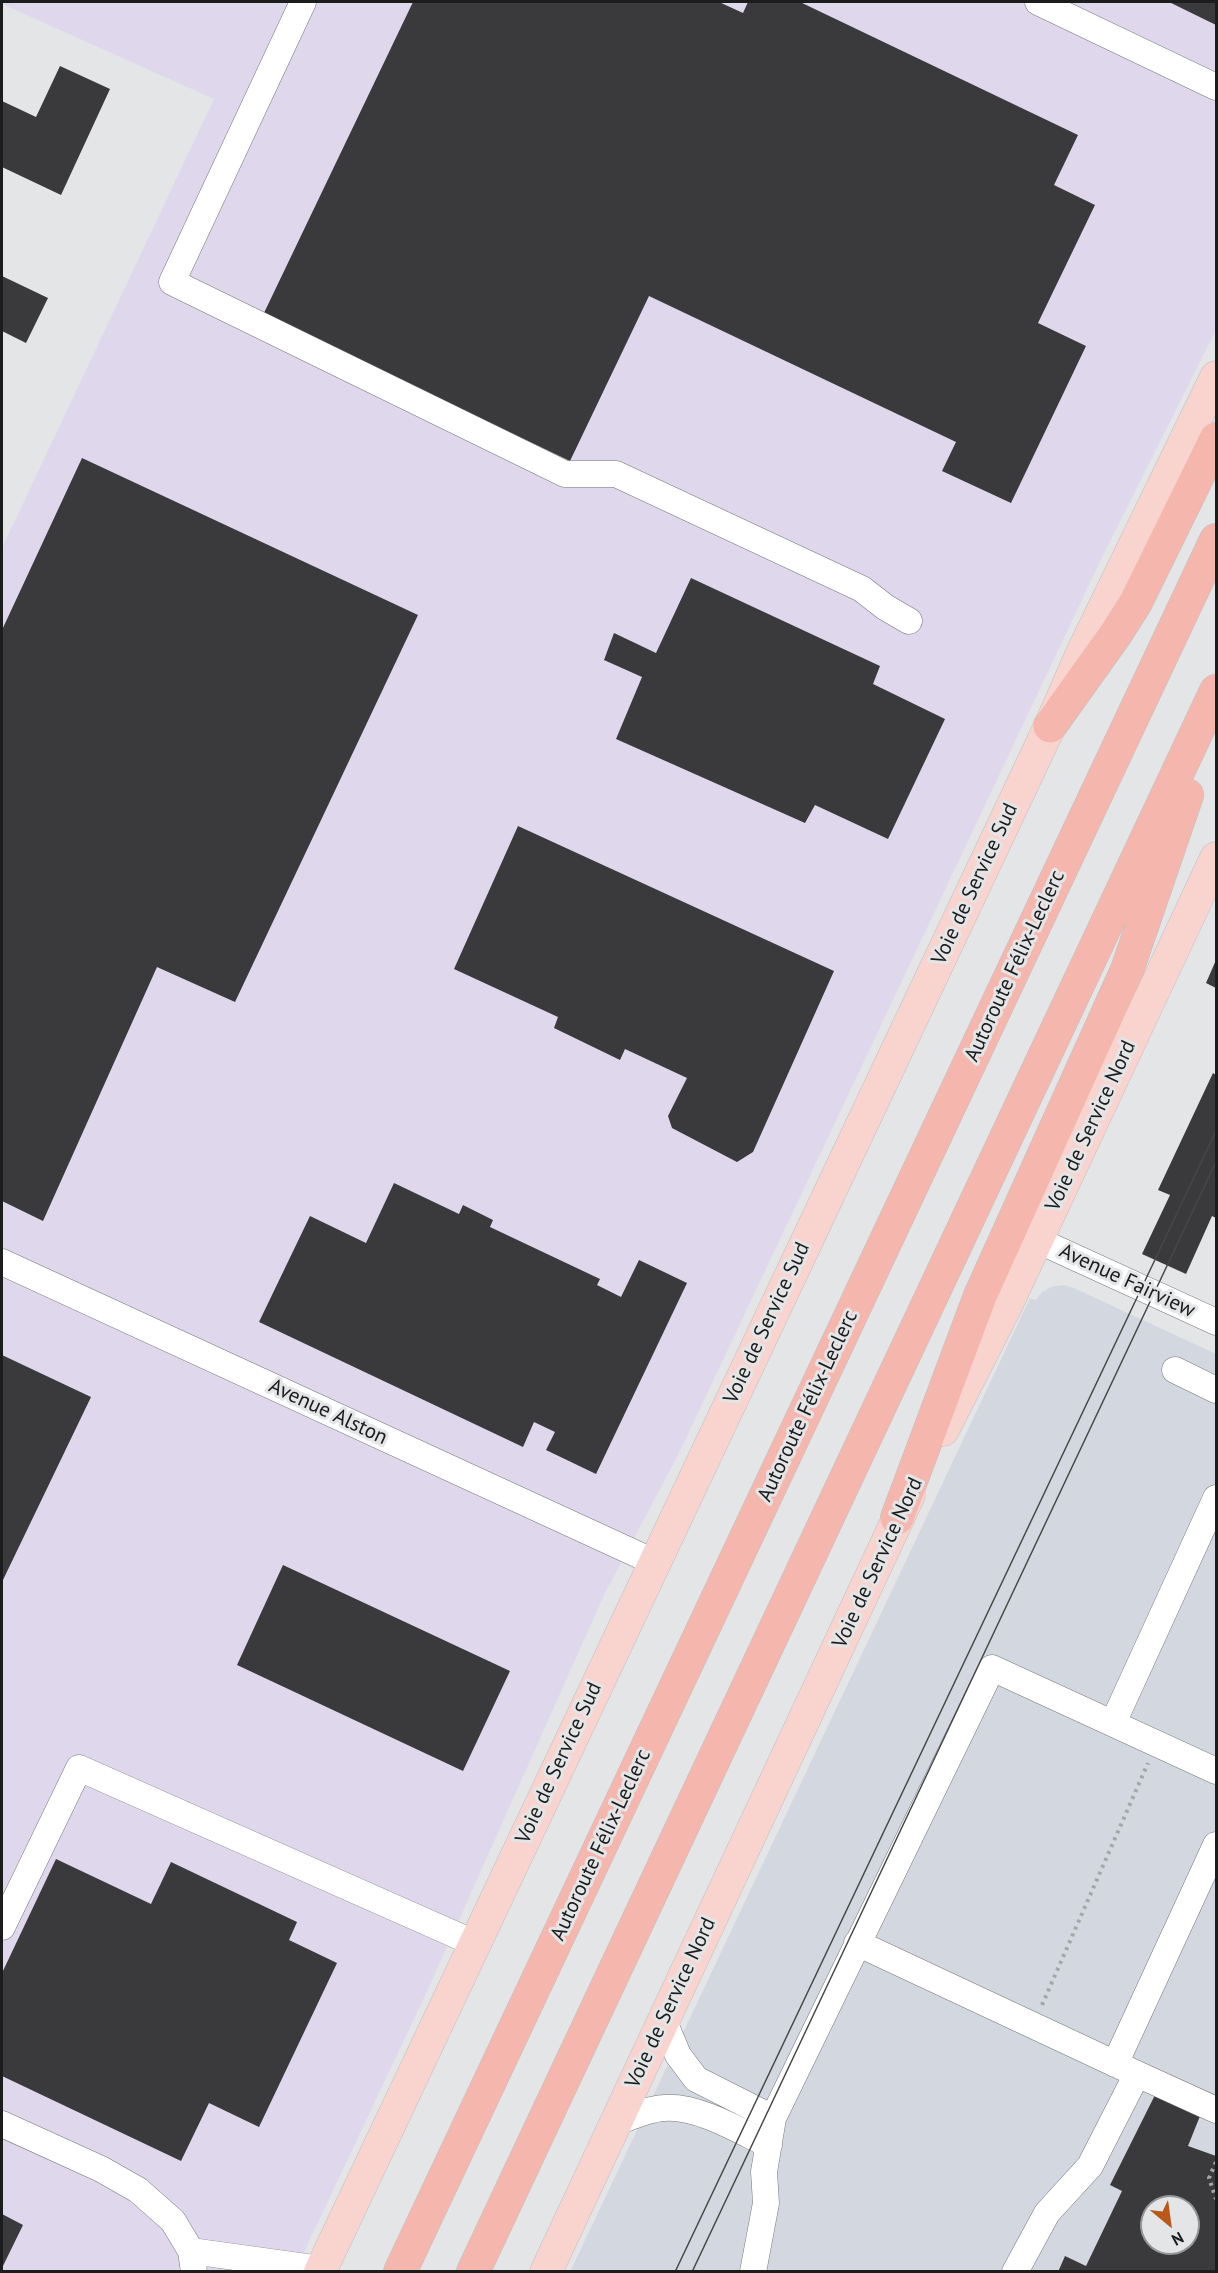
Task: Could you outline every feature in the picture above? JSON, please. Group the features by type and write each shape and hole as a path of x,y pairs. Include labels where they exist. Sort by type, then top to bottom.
{"highway":[{"path":"1050,726 1136,602 1216,439"},
{"name":"Autoroute Félix-Leclerc","path":"400,2271 1216,540"},
{"path":"473,2271 1216,691"},
{"path":"897,1518 980,1296 1127,970 1216,711"}],"main road":[{"name":"Voie de Service Sud","path":"320,2270 1050,726 1083,651 1216,377"},
{"name":"Voie de Service Nord","path":"546,2271 897,1518 1006,1306 1216,858"}],"street":[{"path":"303,2 172,282 565,474 616,474 862,589 885,607 909,621"},
{"path":"1038,2 1216,87"},
{"name":"Avenue Fairview","path":"1037,1240 1216,1322"},
{"name":"Avenue Alston","path":"2,1262 654,1562"},
{"path":"1175,1370 1216,1390"},
{"path":"1113,1723 1216,1498"},
{"path":"753,2271 766,2203 764,2172 773,2118 992,1668 1216,1771"},
{"path":"2,1927 79,1768 474,1943"},
{"path":"1015,2271 1047,2212 1090,2166 1126,2069 1216,1845"},
{"path":"857,1943 1216,2110"},
{"path":"663,2019 678,2055 696,2079 773,2118"},
{"path":"615,2123 651,2110 683,2108 769,2145"},
{"path":"2,2124 101,2169 138,2190 173,2221 192,2261 320,2270"}],"path":[{"path":"1042,2005 1152,1754"},
{"path":"1216,2162 1209,2178 1216,2199"}],"shaded area":[{"path":"2,2 1216,2 1216,330 1104,553 679,1453 604,1595 429,1987 295,2271 2,2271 2,548 214,99 2,4"},
{"path":"1063,1285 1074,1288 1216,1354 1216,2271 570,2272 1030,1298 1036,1300 1042,1292 1051,1287"}],"building":[{"path":"413,2 719,2 743,13 748,2 800,2 1078,135 1054,185 1095,205 1038,323 1086,346 1011,503 942,471 956,442 649,296 570,461 263,315"},
{"path":"1169,2 1216,2 1216,25"},
{"path":"60,66 110,89 61,195 2,167 2,101 36,117"},
{"path":"2,276 48,298 26,343 2,331"},
{"path":"82,458 418,615 235,1002 157,967 43,1221 2,1201 2,630"},
{"path":"691,578 880,666 873,684 945,719 888,839 815,805 805,823 616,739 642,677 604,660 614,633 656,653"},
{"path":"518,826 834,971 753,1152 737,1162 672,1128 668,1116 687,1078 625,1049 620,1060 554,1028 558,1017 454,969"},
{"path":"1216,960 1216,988 1206,983"},
{"path":"1213,1073 1216,1075 1216,1218 1212,1216 1186,1274 1142,1254 1170,1195 1158,1190"},
{"path":"394,1183 459,1214 463,1205 493,1220 490,1227 600,1279 597,1285 621,1297 639,1260 687,1283 596,1474 546,1450 555,1432 534,1422 523,1447 259,1322 310,1216 366,1243"},
{"path":"2,1355 91,1397 2,1582"},
{"path":"283,1565 510,1671 463,1771 237,1665"},
{"path":"56,1859 151,1904 171,1862 297,1922 289,1940 337,1963 259,2127 209,2103 181,2161 2,2076 2,1973"},
{"path":"1156,2093 1202,2111 1188,2146 1216,2156 1216,2272 1058,2272 1065,2256 1086,2266 1122,2191 1110,2185"},
{"path":"2,2214 23,2225 2,2268"}],"tram line":[{"path":"675,2272 1216,1131"},
{"path":"692,2272 1216,1162"}]}
